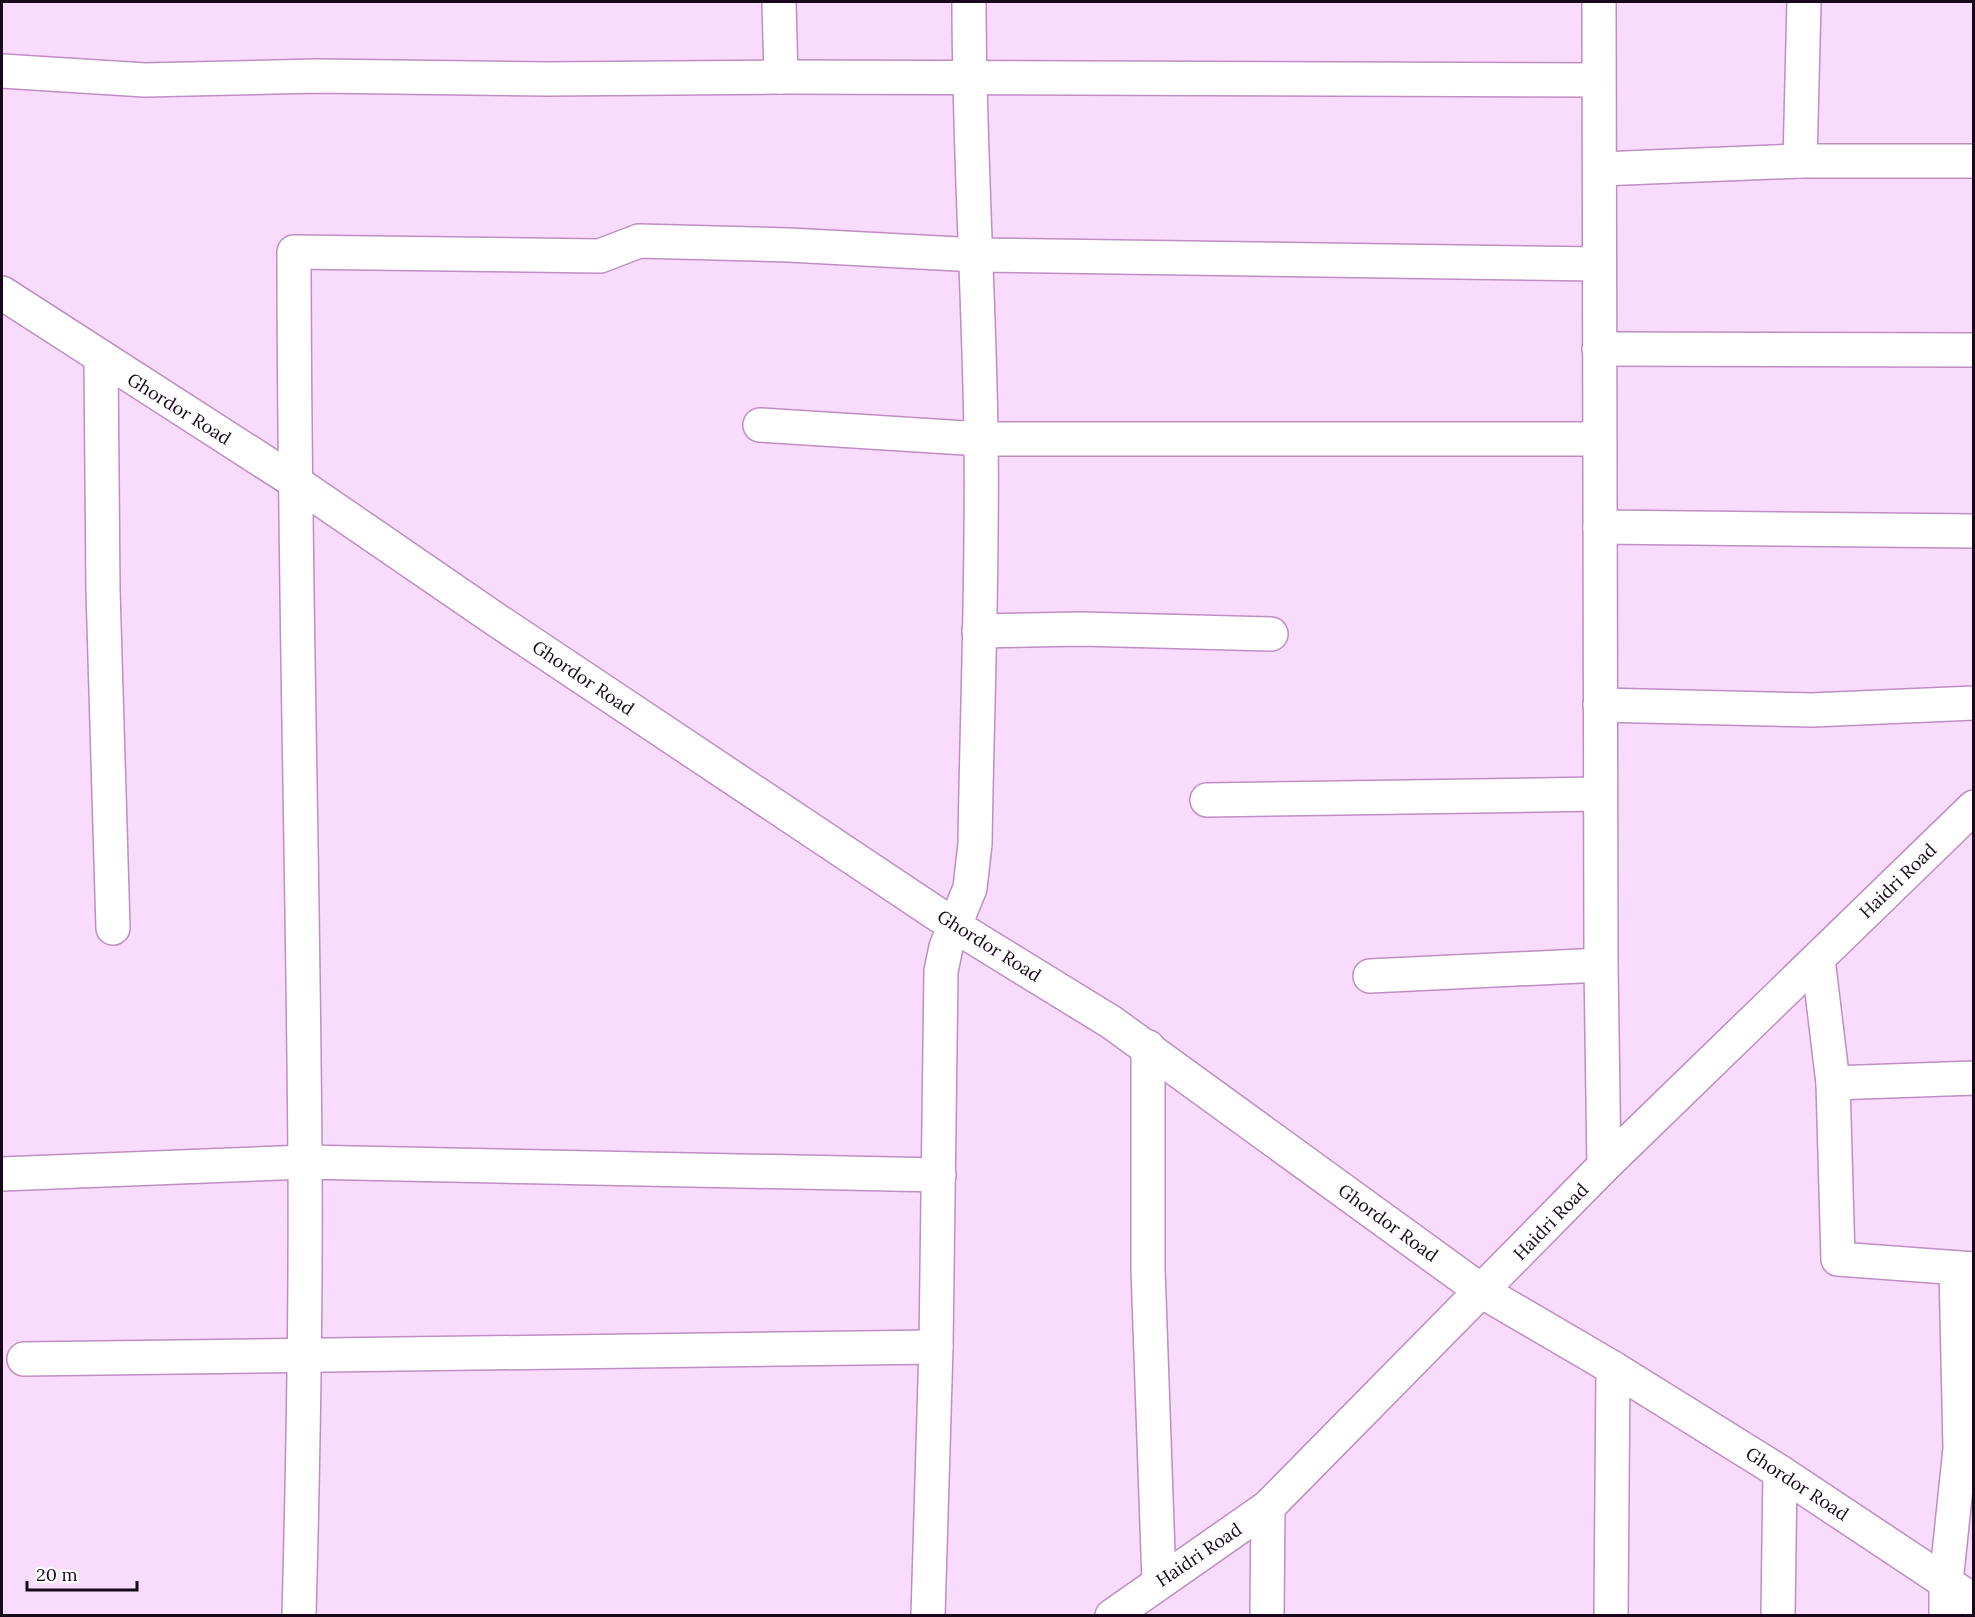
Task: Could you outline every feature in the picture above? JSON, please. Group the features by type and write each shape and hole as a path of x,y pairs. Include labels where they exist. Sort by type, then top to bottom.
{"street":[{"path":"779,2 781,77"},
{"path":"928,1616 936,1347 941,971 946,947 970,888 975,844 981,439 977,255 969,79 969,2"},
{"path":"1599,2 1600,794 1604,1166"},
{"path":"1800,161 1804,2"},
{"path":"2,71 144,80 317,76 548,79 781,77 1598,80"},
{"path":"1600,169 1800,161 1974,161"},
{"path":"299,1616 305,1355 305,1162 294,481 294,252 600,256 639,241 789,245 977,255 1599,264"},
{"name":"Ghordor Road","path":"2,293 101,359 294,481 498,621 955,926 1112,1022 1483,1292 1613,1368 1780,1472 1974,1601"},
{"path":"1599,349 1974,350"},
{"path":"101,359 103,590 112,928"},
{"path":"760,425 981,439 1599,439"},
{"path":"1600,526 1974,531"},
{"path":"979,631 1081,629 1271,634"},
{"path":"1600,705 1812,710 1974,703"},
{"path":"1207,800 1600,794"},
{"name":"Haidri Road","path":"1112,1616 1268,1507 1483,1292 1604,1166 1974,807"},
{"path":"1818,959 1833,1083 1838,1259 1965,1269 1967,1449 1946,1582 1946,1616"},
{"path":"1370,976 1601,965"},
{"path":"1148,1047 1148,1269 1159,1582"},
{"path":"1833,1083 1974,1078"},
{"path":"2,1174 305,1162 939,1175"},
{"path":"24,1359 936,1347"},
{"path":"1611,1616 1613,1368"},
{"path":"1778,1616 1780,1472"},
{"path":"1267,1616 1268,1507"}]}
